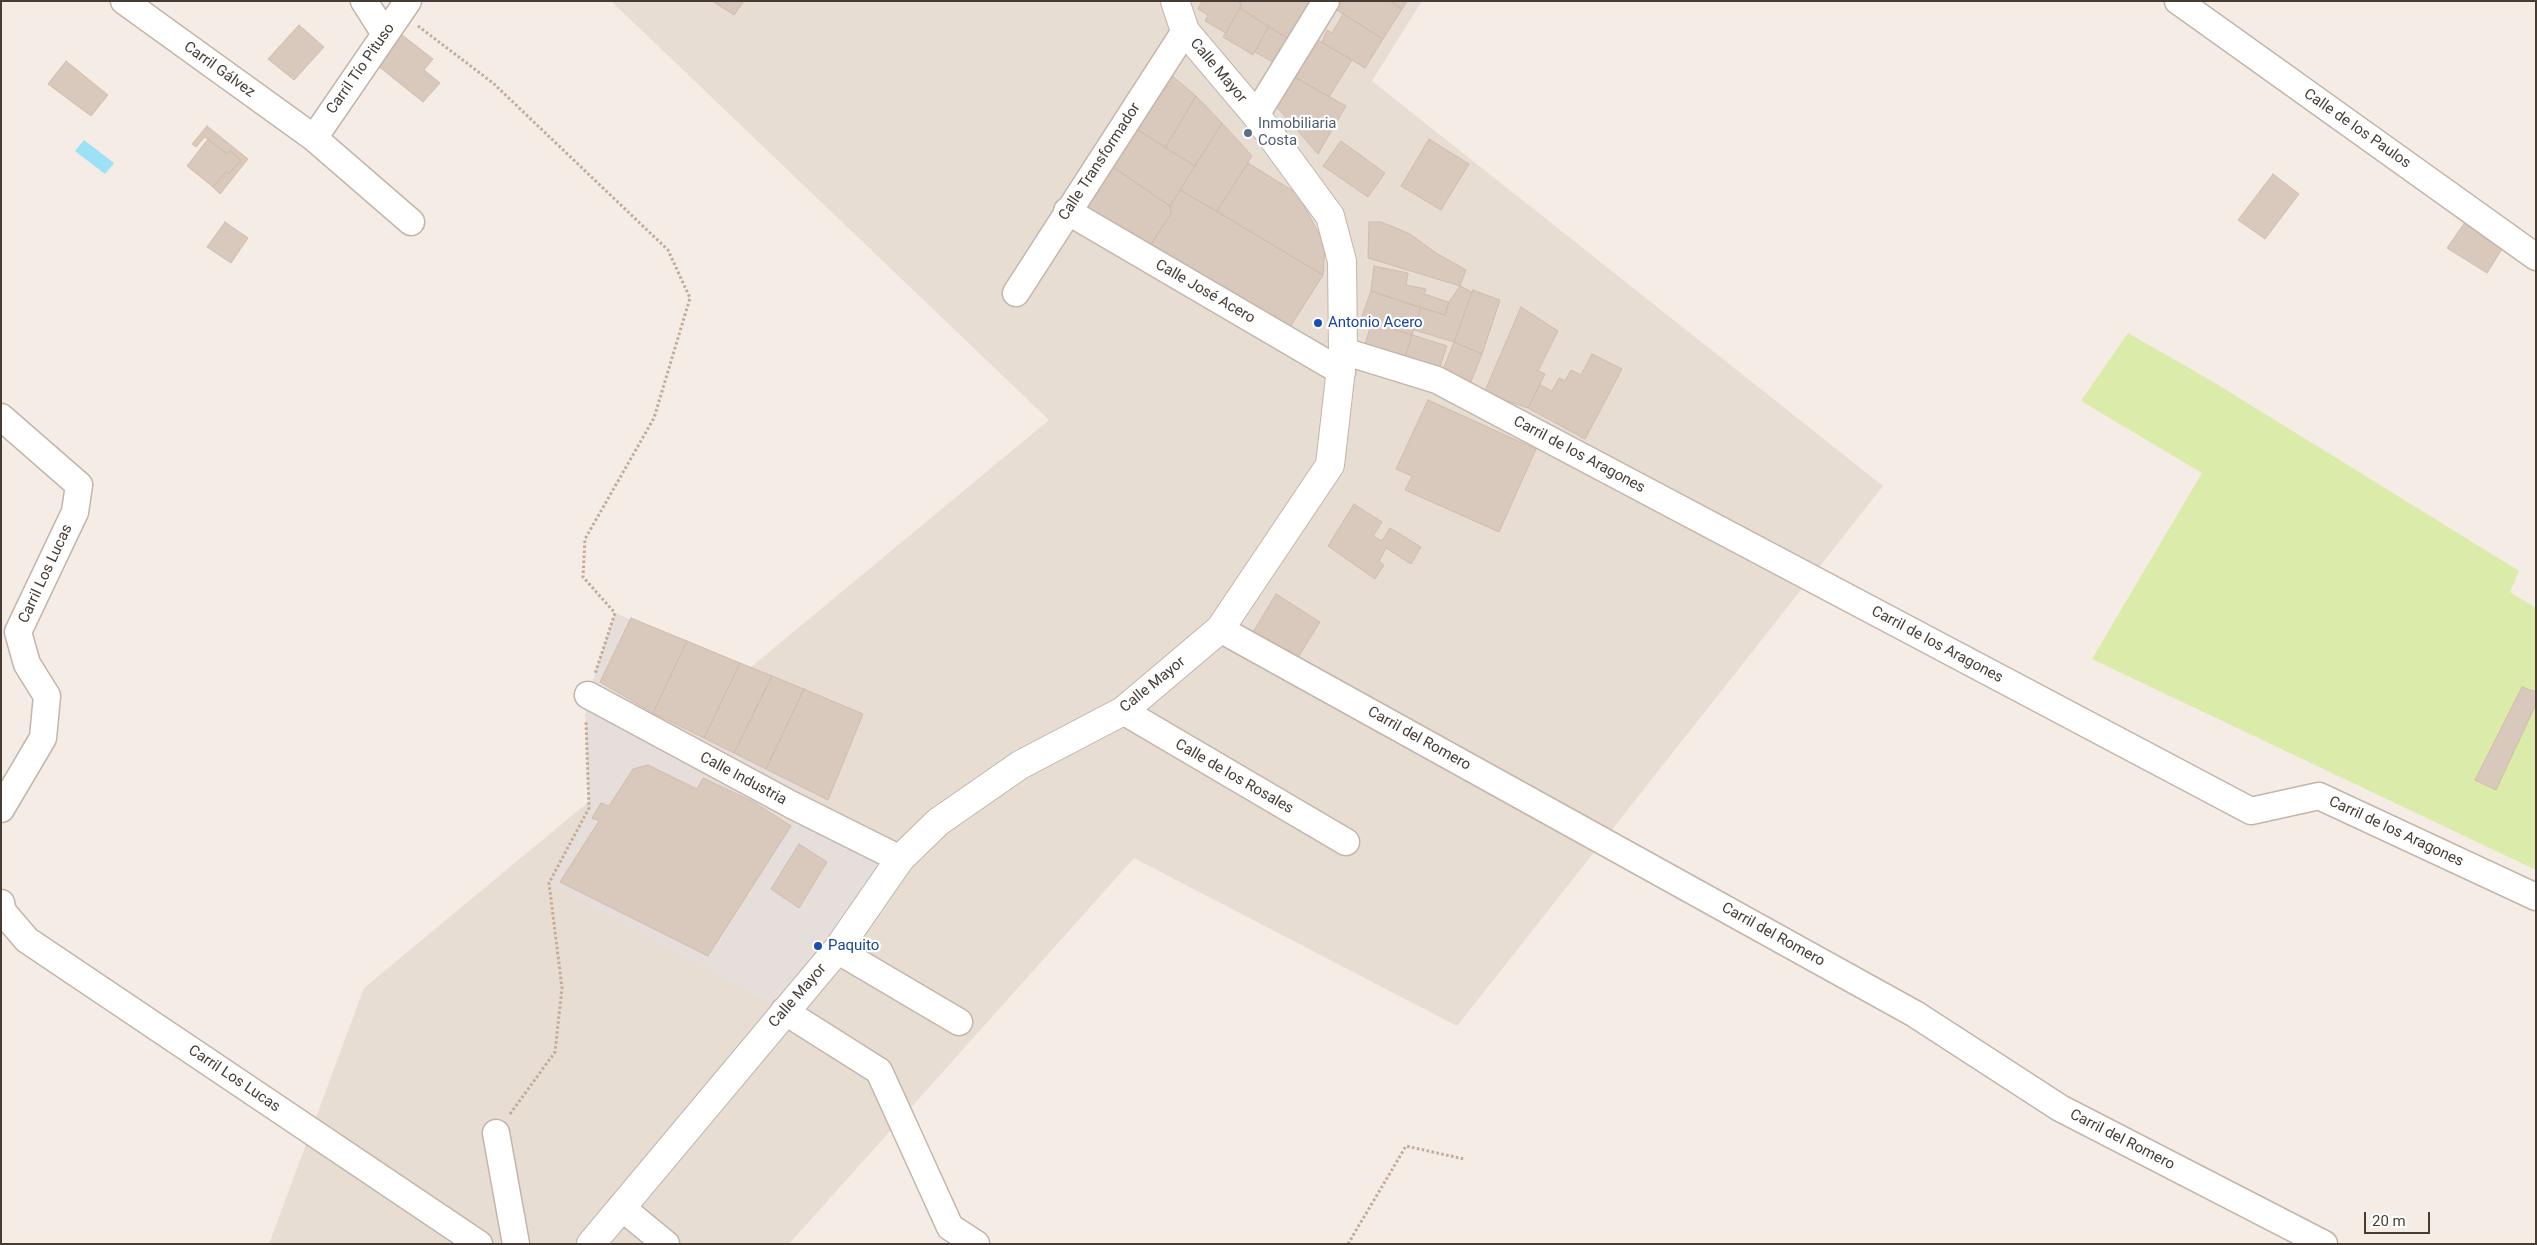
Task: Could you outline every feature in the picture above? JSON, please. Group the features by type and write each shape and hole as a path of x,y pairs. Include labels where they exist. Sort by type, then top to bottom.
{"street":[{"name":"Carril Gálvez","path":"124,1 314,138 411,222"},
{"path":"364,1 385,34"},
{"name":"Calle Mayor","path":"591,1244 784,1011 837,950 900,859 938,822 1020,765 1123,711 1220,630 1330,465 1343,361 1342,261 1330,216 1256,115 1184,31 1175,1"},
{"path":"1256,115 1326,1"},
{"name":"Calle de los Paulos","path":"2178,1 2536,257"},
{"name":"Carril Tío Pituso","path":"314,138 404,7"},
{"name":"Calle Transformador","path":"1016,293 1184,31"},
{"name":"Calle José Acero","path":"1067,211 1343,361"},
{"name":"Carril de los Aragones","path":"1343,361 1437,380 2251,811 2319,796 2536,897"},
{"name":"Carril Los Lucas","path":"1,417 79,486 75,512 18,632 27,664 47,696 43,738 1,809"},
{"name":"Carril del Romero","path":"1220,630 1915,1014 2060,1108 2324,1244"},
{"name":"Calle Industria","path":"588,695 792,805 900,859"},
{"name":"Calle de los Rosales","path":"1123,711 1346,842"},
{"name":"Carril Los Lucas","path":"1,903 2,912 27,940 479,1244"},
{"path":"837,950 959,1022"},
{"path":"784,1011 879,1071 950,1227 976,1244"},
{"path":"496,1133 516,1244"},
{"path":"621,1207 666,1244"}],"path":[{"path":"404,7 493,83 668,250 690,298 654,418 585,539 583,577 615,613 585,705 589,808 549,883 562,988 555,1052 496,1133"},
{"path":"1348,1244 1406,1146 1464,1159"}],"shaded area":[{"path":"611,1 1422,1 1372,81 1883,486 1457,1026 1134,858 789,1244 269,1244 364,988 1049,420"},
{"path":"615,613 837,705 792,805 900,859 784,1011 549,883 589,808 585,705"}],"green space":[{"path":"2128,333 2215,383 2519,571 2510,592 2536,608 2536,870 2092,659 2202,473 2081,401"}],"water":[{"path":"84,140 114,163 105,174 75,151"}],"building":[{"path":"712,1 744,1 734,15"},
{"path":"1202,1 1237,1 1242,4 1226,33 1205,21 1208,15 1198,9"},
{"path":"1241,1 1317,1 1294,42 1240,8"},
{"path":"1336,1 1390,1 1402,9 1383,39 1332,7"},
{"path":"1390,1 1407,1 1402,9"},
{"path":"1240,8 1268,27 1253,55 1223,37"},
{"path":"1343,14 1383,39 1365,68 1322,42 1327,30 1332,33"},
{"path":"299,25 324,47 294,80 268,59"},
{"path":"1268,27 1294,42 1280,66 1255,52"},
{"path":"402,35 433,59 424,70 440,83 423,102 377,65"},
{"path":"1316,39 1352,60 1329,97 1293,76"},
{"path":"66,61 108,95 91,116 48,84"},
{"path":"1170,74 1196,96 1165,148 1137,129"},
{"path":"1293,76 1346,106 1318,154 1275,105"},
{"path":"1196,96 1222,123 1195,166 1165,148"},
{"path":"1222,123 1252,156 1217,211 1180,190"},
{"path":"207,126 248,159 220,194 213,187 226,172 229,174 241,160 230,151 227,154 205,137 196,147 192,144"},
{"path":"1137,129 1195,166 1170,206 1113,167"},
{"path":"208,139 227,154 230,151 241,160 229,174 226,172 213,187 187,166"},
{"path":"1429,139 1469,164 1441,210 1401,186"},
{"path":"1341,141 1385,173 1368,197 1323,166"},
{"path":"1248,163 1298,194 1325,245 1323,275 1217,211"},
{"path":"1113,167 1170,206 1171,214 1147,250 1082,212"},
{"path":"2273,174 2299,194 2265,239 2238,220"},
{"path":"1180,190 1323,275 1287,332 1147,250 1171,214 1170,206"},
{"path":"2466,221 2504,246 2487,273 2447,248"},
{"path":"225,222 248,238 231,263 207,247"},
{"path":"1369,222 1381,222 1410,234 1436,253 1466,270 1460,286 1368,258"},
{"path":"1374,266 1408,273 1406,285 1426,289 1424,294 1449,302 1445,315 1371,291"},
{"path":"1460,286 1472,292 1454,342 1414,330 1421,308 1445,315 1449,302"},
{"path":"1473,290 1500,300 1482,354 1454,342"},
{"path":"1371,291 1421,308 1412,335 1361,319"},
{"path":"1521,307 1558,331 1538,371 1545,374 1528,408 1484,393"},
{"path":"1372,322 1412,335 1404,360 1363,350"},
{"path":"1412,335 1447,346 1438,372 1404,360"},
{"path":"1454,342 1482,354 1470,384 1442,372"},
{"path":"1592,354 1622,369 1585,439 1528,408 1540,385 1552,391 1559,378 1565,381 1571,370 1581,375"},
{"path":"1428,400 1536,449 1499,532 1405,490 1412,476 1396,469"},
{"path":"1354,504 1382,522 1373,536 1382,541 1390,528 1421,547 1411,564 1386,548 1379,561 1384,565 1375,579 1328,546"},
{"path":"1276,594 1320,622 1297,659 1253,632"},
{"path":"631,618 687,641 653,713 600,682"},
{"path":"687,641 740,663 704,738 653,713"},
{"path":"740,663 772,676 734,753 704,738"},
{"path":"772,676 804,689 766,769 734,753"},
{"path":"2522,687 2536,692 2536,704 2496,790 2475,780"},
{"path":"804,689 863,714 828,800 766,769"},
{"path":"648,765 697,789 703,778 752,801 791,826 708,956 560,882 599,821 592,818 601,803 609,806 633,769"},
{"path":"799,844 827,862 799,908 771,889"}],"place":[{"name":"Inmobiliaria Costa","path":"1248,133"},
{"name":"Antonio Acero","path":"1318,323"},
{"name":"Paquito","path":"818,946"}]}
